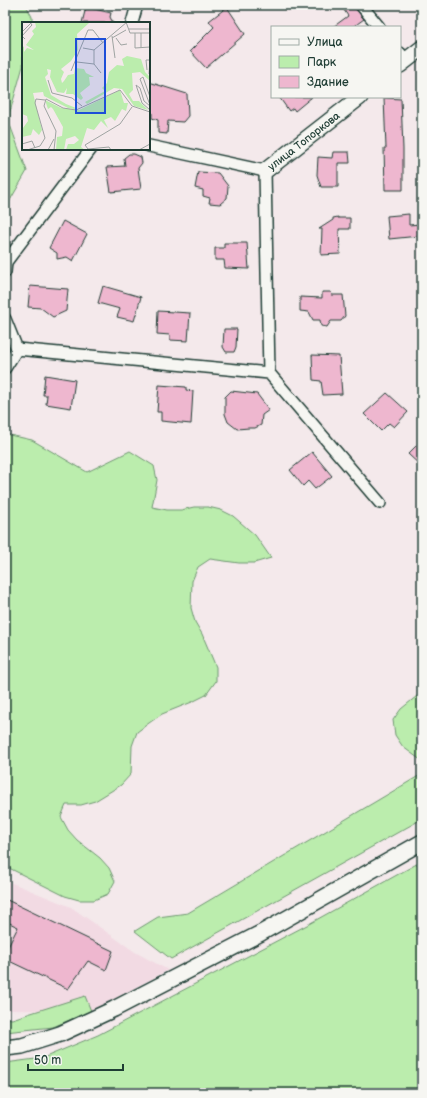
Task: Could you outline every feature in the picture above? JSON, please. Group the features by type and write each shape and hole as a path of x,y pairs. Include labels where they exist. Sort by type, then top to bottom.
{"main road":[{"path":"402,60 422,48"},
{"name":"улица Топоркова","path":"265,171 359,98"},
{"path":"5,1048 22,1046 54,1036 119,1007 261,933 422,842"}],"street":[{"path":"132,22 137,5"},
{"path":"361,5 378,26"},
{"name":"улица Топоркова","path":"150,146 265,171"},
{"path":"5,272 6,262 90,150"},
{"path":"265,171 269,373 380,503"},
{"path":"5,319 17,349"},
{"path":"17,349 269,373"},
{"path":"5,368 17,349"}],"shaded area":[{"path":"5,880 71,907 135,952 168,970 91,1011 5,1010"}],"green space":[{"path":"5,5 26,5 32,17 32,22 22,22 22,70 10,112 10,125 27,171 5,209"},
{"path":"5,434 32,440 87,472 130,451 154,466 157,480 152,507 167,510 181,510 194,507 208,507 221,510 233,516 255,535 271,558 254,563 239,563 210,559 198,567 192,581 191,608 195,622 202,634 216,667 216,681 206,695 162,714 137,732 132,746 131,774 121,785 95,801 81,805 66,805 61,817 68,830 77,840 100,858 109,868 115,881 108,894 94,900 79,900 65,896 5,866"},
{"path":"422,692 422,761 403,747 395,735 393,720 401,709"},
{"path":"422,774 422,819 171,959 135,931 158,917 188,913"},
{"path":"422,861 422,1093 5,1093 5,1063 43,1058 98,1035 307,925"},
{"path":"85,996 91,1011 53,1027 5,1032 5,1018 12,1019"}],"building":[{"path":"354,5 364,19 354,26 334,26 348,16 344,10"},
{"path":"86,7 111,13 110,17 112,22 82,22"},
{"path":"227,7 245,34 206,68 190,51 214,27 209,21"},
{"path":"150,82 187,94 188,116 183,122 168,121 167,134 158,133 158,120 152,118 152,113 150,112"},
{"path":"280,98 311,98 295,111 293,108 289,111"},
{"path":"384,98 401,99 403,190 385,190 384,148 386,148"},
{"path":"333,152 349,152 350,163 338,163 338,187 321,187 317,175 318,157 332,158"},
{"path":"129,154 134,154 141,157 142,163 138,168 141,189 111,192 107,167 125,166 124,158"},
{"path":"198,172 218,173 228,186 227,198 220,204 209,203 210,198 203,196 203,190 195,188"},
{"path":"409,214 409,225 420,224 419,236 389,239 387,216"},
{"path":"333,218 350,218 350,229 339,229 340,254 321,255 322,229 319,229 333,220"},
{"path":"63,221 87,234 73,261 67,257 57,259 57,253 49,248"},
{"path":"224,243 247,243 249,269 225,268 224,260 215,260 215,248 224,248"},
{"path":"30,286 68,289 66,311 53,317 41,308 28,307"},
{"path":"103,286 141,297 134,321 117,317 120,309 98,303"},
{"path":"322,292 331,292 332,295 343,295 345,316 341,321 331,321 327,327 321,326 320,320 313,320 309,312 300,311 300,297 322,298"},
{"path":"158,311 190,313 188,341 170,340 170,335 157,334"},
{"path":"224,329 237,329 236,347 234,352 226,352 223,347"},
{"path":"312,355 339,356 342,394 323,395 321,381 313,380"},
{"path":"45,375 75,380 71,408 46,404 47,395 43,395"},
{"path":"159,385 186,387 186,390 193,391 191,424 161,421 161,412 157,412"},
{"path":"231,391 257,394 269,410 262,415 261,425 255,428 237,429 228,422 225,414 225,397"},
{"path":"387,393 408,412 394,427 389,423 381,431 364,414"},
{"path":"422,440 422,467 408,454"},
{"path":"312,452 332,476 315,489 308,481 303,486 290,470"},
{"path":"5,899 113,951 106,970 88,961 68,989 5,959 5,953 18,927 5,921"}]}
